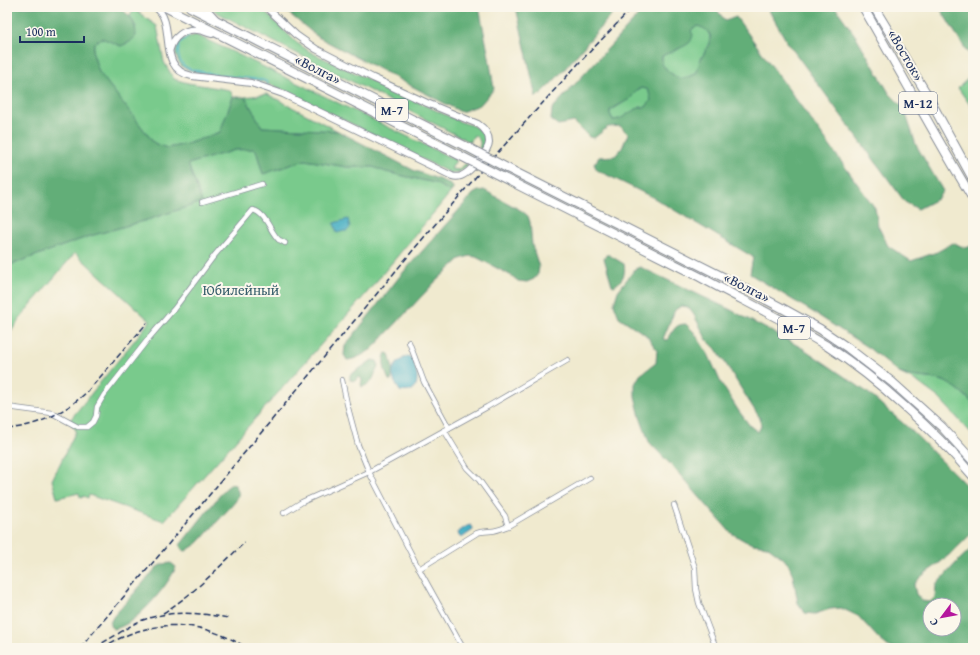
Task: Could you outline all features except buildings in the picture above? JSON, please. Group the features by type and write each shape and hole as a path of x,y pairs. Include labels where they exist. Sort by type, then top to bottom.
{"highway":[{"name":"«Волга»","path":"165,7 771,314 827,347 868,375 936,435 959,458 973,476"},
{"name":"«Волга»","path":"190,7 727,279 820,329 869,363 892,382 942,427 973,461"},
{"name":"«Восток»","path":"863,7 973,199"},
{"name":"«Восток»","path":"874,7 925,91 973,179"}],"main road":[{"path":"155,7 163,17 170,55 174,66 183,74 250,84 283,94 452,176 458,177 464,175 485,152 489,144 488,137 478,124 427,103 322,52 302,40 266,7"},
{"path":"205,7 212,15 228,27"},
{"path":"170,55 172,44 178,36 185,31 193,29 204,31 242,46"}],"street":[{"path":"202,202 262,184"},
{"path":"7,407 52,413 78,427 87,427 93,422 96,416 97,407 104,395 174,309 214,256 253,210 257,211 263,217 279,240 285,243"},
{"path":"409,342 424,382 446,429 467,468 479,480 505,516 508,526"},
{"path":"284,513 306,500 369,472 568,360"},
{"path":"342,380 358,445 369,472 419,569 463,648"},
{"path":"419,569 477,533 501,529 508,526 590,478"},
{"path":"674,505 692,556 699,603 716,648"}],"green space":[{"path":"7,7 118,7 126,13 132,19 135,26 136,36 130,42 121,46 102,38 94,43 93,54 99,72 154,143 167,148 187,144 220,132 233,97 245,97 262,127 338,131 413,170 446,182 453,187 453,190 451,192 435,183 386,172 373,167 347,167 305,160 263,174 256,150 235,150 188,164 202,202 147,220 90,236 7,266"},
{"path":"209,7 260,7 297,43 312,53 480,130 483,134 485,143 483,149 479,148 480,140 474,135 470,142"},
{"path":"281,7 479,7 494,89 480,105 461,112 318,37"},
{"path":"516,7 618,7 563,71 543,92 536,97"},
{"path":"646,7 715,7 725,21 736,17 875,208 878,226 888,246 911,261 937,252 953,243 966,248 973,245 973,404 956,388 944,381 899,373 870,349 750,274 753,257 654,198 597,170 594,164 599,157 615,156 622,148 628,134 620,126 608,127 594,138 589,137 574,122 558,125 551,120 552,109","holes":["698,26 705,29 709,33 711,38 709,45 701,58 696,73 692,76 679,79 668,71 662,64 662,56 688,44 693,35 691,31 693,28","641,88 647,89 649,92 651,100 646,107 641,107 620,119 613,120 610,110 630,99 637,90"]},
{"path":"767,7 835,7 857,38 889,93 904,108 916,145 943,191 937,199 918,209 905,202 787,42"},
{"path":"939,7 973,7 973,58 966,50"},
{"path":"134,9 157,26 164,62 174,79 188,83 230,90 233,97 220,132 187,144 167,148 154,143 99,72 93,54 94,43 102,38 121,46 136,27 130,16"},
{"path":"698,26 706,29 710,36 709,43 695,74 679,79 668,71 662,64 662,56 679,49 693,28"},
{"path":"196,35 456,160 451,169 459,170 465,164 468,165 460,172 450,173 284,90 257,80 218,76 195,72 182,67 176,54 176,47 180,40"},
{"path":"973,74 973,109 958,88"},
{"path":"641,88 647,89 649,92 651,100 646,107 641,107 620,119 613,120 610,111 623,103"},
{"path":"267,94 338,131 262,127 245,97"},
{"name":"Юбилейный","path":"235,150 256,150 263,174 305,160 347,167 373,167 386,172 435,183 451,192 365,295 164,521 89,495 88,498 83,496 82,498 80,497 79,493 57,498 52,480 76,431 70,420 150,321 75,253 28,308 12,330 7,326 7,266 90,236 147,220 202,202 188,164"},
{"path":"484,190 522,211 528,216 532,245 539,267 538,274 534,279 527,282 518,281 512,276 476,257 470,256 460,259 436,281 372,349 357,357 347,360 344,355 345,346 400,276 473,194"},
{"path":"606,255 609,255 624,264 625,271 623,276 620,282 614,286 612,285 604,258"},
{"path":"640,267 729,309 804,349 867,392 913,432 973,492 973,532 947,557 927,572 914,585 916,594 922,601 922,637 962,637 962,597 935,597 936,585 973,547 973,648 890,648 879,639 858,616 841,608 830,609 815,614 805,613 798,603 793,576 789,565 783,558 767,546 753,544 731,533 649,442 640,417 635,396 635,384 640,375 656,363 657,350 646,335 619,317 614,304 618,291 635,269","holes":["681,306 688,307 694,315 707,340 716,349 760,418 761,426 758,432 750,426 738,410 721,383 708,354 694,332 686,324 676,327 667,340 663,339 675,310"]},
{"path":"386,353 389,354 393,369 391,381 386,374 384,366"},
{"path":"372,360 377,361 379,366 370,383 362,387 362,380 360,377 355,381 350,380 350,375"},
{"path":"899,373 915,377 940,380 952,385 960,391 973,404 973,435 939,398 916,381"},
{"path":"231,484 235,485 238,492 235,502 198,543 186,551 183,550 180,545 224,490"},
{"path":"171,563 176,567 158,594 140,614 131,621 121,627 113,629 110,626 110,623 113,617 157,567 163,564"}],"water":[{"path":"348,219 350,228 347,231 337,233 334,223"},
{"path":"407,356 412,358 414,363 417,381 412,390 407,392 400,391 396,385 393,371 397,363"},
{"path":"471,525 473,530 461,538 458,532"}],"waterway":[{"path":"189,35 179,44 178,52 183,65 196,71 263,80 267,82 267,86"}],"railway":[{"path":"80,648 480,172 578,64 633,7"},
{"path":"7,429 30,425 51,417 79,399 88,391 147,323"},
{"path":"163,613 196,589 245,542"},
{"path":"95,648 134,624 156,616 187,613 228,618"},
{"path":"102,648 120,638 138,631 156,627 174,626 193,627 211,631 229,638 247,648"}]}
